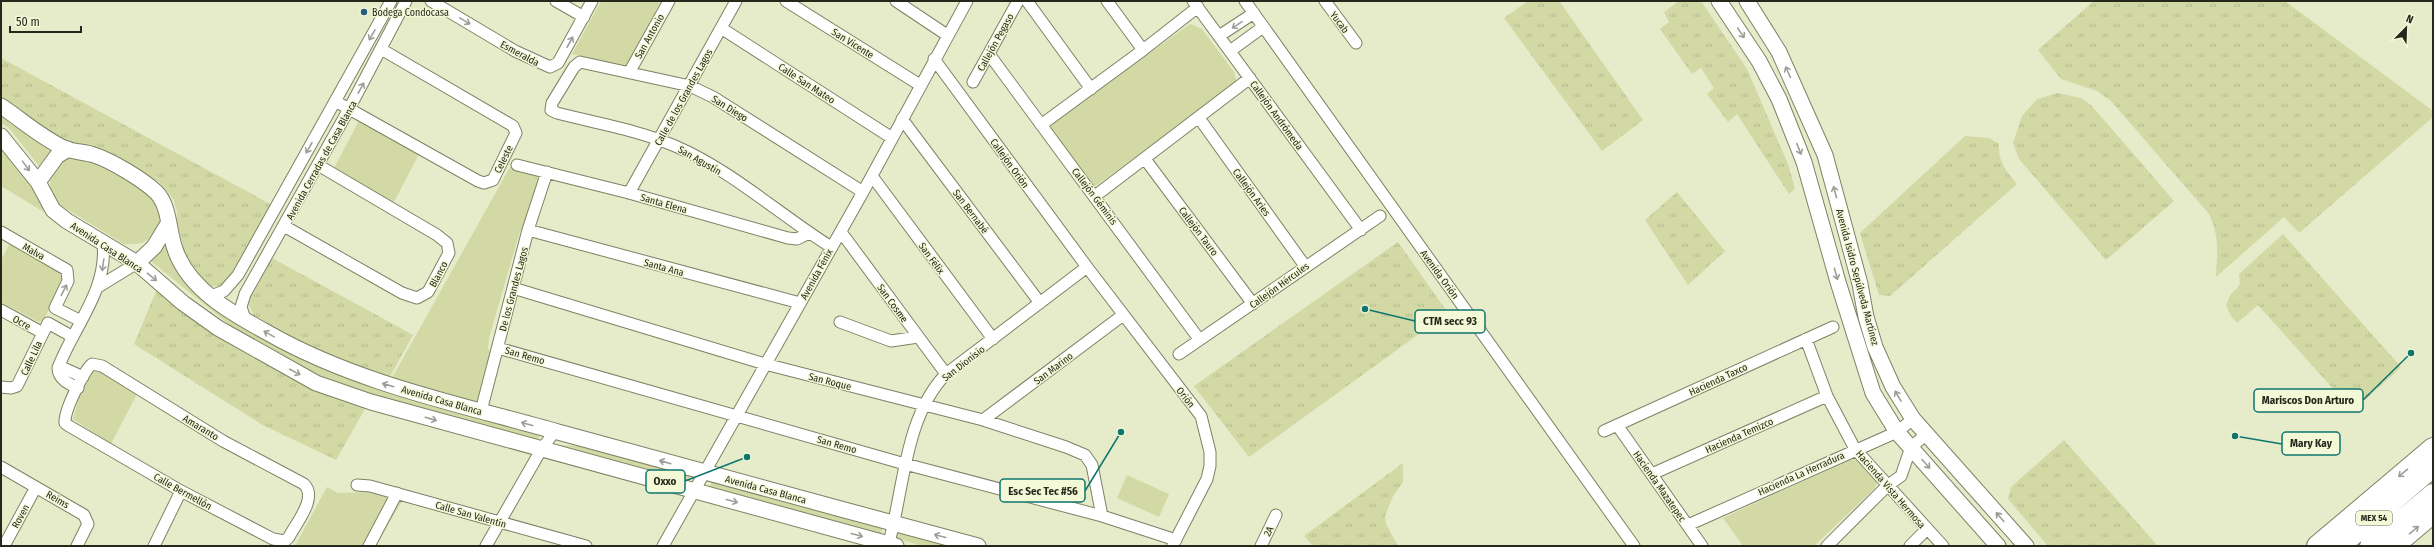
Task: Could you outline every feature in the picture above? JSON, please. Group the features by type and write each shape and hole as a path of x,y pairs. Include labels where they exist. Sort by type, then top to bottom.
{"highway":[{"path":"2317,546 2433,448"},
{"name":"MEX 54","path":"2340,546 2408,490 2433,467"},
{"path":"2394,546 2428,504"},
{"name":"MEX 54","path":"2370,546 2428,504"}],"street":[{"name":"Avenida Cerradas de Casa Blanca","path":"211,296 224,291 238,276 391,1"},
{"name":"Avenida Cerradas de Casa Blanca","path":"245,319 242,300 269,253 289,229 323,168 331,140 353,111 381,49 406,1"},
{"name":"Esmeralda","path":"431,1 516,51 550,67 558,63 584,17"},
{"path":"556,1 584,17 592,1"},
{"name":"San Antonio","path":"630,71 669,1"},
{"name":"Calle de los Grandes Lagos","path":"629,193 736,1"},
{"name":"San Vicente","path":"786,1 920,85"},
{"path":"896,1 947,35"},
{"name":"Avenida Fénix","path":"663,546 831,247 841,232 947,35 967,1"},
{"name":"Callejón Pegaso","path":"973,82 1018,1"},
{"path":"1027,1 1091,89"},
{"path":"1108,1 1144,50"},
{"name":"Avenida Orión","path":"1245,1 1634,546"},
{"name":"Yucab","path":"1324,1 1356,42"},
{"name":"Avenida Isidro Sepúlveda Martínez","path":"1719,1 1759,61 1779,100 1804,162 1870,384 1883,412 1897,432 1998,546"},
{"name":"Avenida Isidro Sepúlveda Martínez","path":"1747,1 1779,52 1825,155 1875,347 1893,387 1913,419 2026,546"},
{"path":"1041,125 1144,50 1195,4"},
{"name":"Callejón Andrómeda","path":"1195,4 1220,36 1361,230"},
{"path":"386,12 398,18"},
{"path":"1220,36 1254,13"},
{"path":"1230,51 1263,27"},
{"name":"Calle San Mateo","path":"721,28 892,138"},
{"name":"Celeste","path":"353,111 478,181 484,182 493,180 514,136 515,128 392,54 381,49"},
{"name":"Callejón Géminis","path":"989,54 1199,339"},
{"name":"Callejón Orión","path":"934,59 1087,267"},
{"name":"San Diego","path":"551,110 552,103 574,67 580,62 630,71 690,86 713,97 863,192"},
{"path":"1095,196 1250,78"},
{"path":"335,101 353,111"},
{"name":"Avenida Casa Blanca","path":"1,106 68,149 98,156 145,183 166,205 168,224 179,261 190,277 211,296 245,319 328,364 370,380 703,473 978,546"},
{"name":"San Agustín","path":"551,110 659,140 689,152 718,170 809,234 831,247"},
{"name":"Callejón Aries","path":"1199,118 1305,266"},
{"name":"San Bernabé","path":"902,119 1040,303"},
{"path":"317,133 331,140"},
{"name":"Avenida Casa Blanca","path":"1,136 38,182 53,210 137,263 183,303 212,324 316,383 371,402 541,450 694,490 890,545"},
{"path":"38,182 57,156 68,149"},
{"name":"Callejón Tauro","path":"1145,159 1253,304"},
{"name":"Santa Elena","path":"517,165 629,193 788,238 797,239 809,234"},
{"name":"Blanco","path":"289,229 402,293 417,298 428,292 449,253 447,243 437,235 323,168"},
{"name":"De los Grandes Lagos","path":"481,411 528,230 547,172"},
{"name":"San Félix","path":"872,176 993,339"},
{"name":"Callejón Hércules","path":"1179,354 1199,339 1253,304 1305,266 1380,216"},
{"path":"98,287 137,263 154,247 168,224"},
{"name":"Santa Ana","path":"528,230 800,303"},
{"name":"Malva","path":"1,232 67,270 68,281 55,308 81,322"},
{"name":"San Cosme","path":"841,232 946,374"},
{"path":"78,388 60,376 58,366 98,287 104,261 104,243"},
{"path":"254,245 269,253"},
{"name":"San Dionisio","path":"890,545 905,464 924,405 934,387 946,374 1087,267"},
{"name":"Orión","path":"1087,267 1201,416 1210,452 1207,479 1174,543"},
{"path":"238,276 252,283"},
{"name":"San Roque","path":"513,288 765,364 983,420 1066,447 1084,456 1092,465 1102,516"},
{"name":"Ocre","path":"1,310 45,328 73,337"},
{"name":"San Marino","path":"983,420 1123,315"},
{"path":"840,322 891,341 918,337"},
{"name":"Hacienda Taxco","path":"1604,431 1832,327"},
{"name":"Calle Lila","path":"6,388 17,386 23,377 45,328"},
{"name":"Hacienda Vista Hermosa","path":"1806,339 1827,396 1856,449 1926,530 1943,546"},
{"name":"San Remo","path":"498,348 905,464 1102,516 1174,543"},
{"name":"Calle Bermellón","path":"95,363 90,366 83,377 65,418 69,426 181,491 273,539 285,541 309,498 308,488"},
{"name":"Amaranto","path":"95,363 223,441 308,488"},
{"path":"58,366 83,377"},
{"name":"Hacienda Temizco","path":"1652,474 1827,396"},
{"name":"Hacienda La Herradura","path":"1688,525 1897,432 1913,419"},
{"name":"Hacienda Mazatepec","path":"1617,425 1702,546"},
{"path":"486,546 541,450 555,431"},
{"path":"1827,546 1887,486 1904,472 1911,448 1927,434"},
{"name":"Reims","path":"1,467 84,515 88,519 86,529 77,546"},
{"name":"Calle San Valentín","path":"357,485 397,493 586,546"},
{"name":"Roven","path":"4,546 36,487"},
{"path":"154,546 181,491"},
{"path":"369,546 397,493"},
{"name":"2A","path":"1261,546 1276,515"},
{"path":"1910,546 1926,530"}],"green space":[{"path":"601,1 661,1 630,60 624,67 572,54"},
{"path":"1528,1 1559,1 1643,120 1602,151 1504,18"},
{"path":"1679,1 1701,1 1747,69 1788,164 1795,189 1789,194 1737,114 1728,122 1707,94 1714,88 1701,68 1692,74 1660,29 1669,22 1664,12"},
{"path":"2094,1 2285,1 2433,111 2433,117 2299,233 2284,217 2216,277 2216,238 2215,230 2209,214 2111,101 2097,91 2061,79 2038,50"},
{"path":"1190,24 1202,29 1234,72 1237,83 1094,187 1090,186 1049,128 1051,124"},
{"path":"1,58 272,205 224,286 207,286 187,261 177,224 177,211 174,200 159,182 99,148 66,142 1,100"},
{"path":"2058,93 2081,98 2092,106 2174,201 2106,260 2019,159 2013,143 2022,116 2037,99"},
{"path":"1,113 51,150 39,166 9,128 1,123"},
{"path":"360,119 419,154 393,204 334,168"},
{"path":"1965,136 1989,138 1999,144 2001,161 2017,184 1890,296 1879,295 1860,233"},
{"path":"1,145 35,186 44,212 1,186"},
{"path":"75,155 89,155 152,193 163,219 152,236 144,242 138,244 124,244 55,202 51,190 50,179 64,160"},
{"path":"510,167 542,178 527,227 520,231 489,338 488,348 493,358 479,402 392,378"},
{"path":"1677,192 1725,251 1688,285 1645,220"},
{"path":"2283,234 2401,367 2353,411 2258,305 2237,323 2231,316 2226,305 2231,294 2240,285 2239,274"},
{"path":"166,239 176,267 251,329 541,434 537,441 358,390 313,373 231,326 147,258"},
{"path":"1398,242 1448,313 1249,457 1194,386"},
{"path":"10,243 60,268 65,279 44,319 39,322 1,302 1,260"},
{"path":"272,258 413,335 389,378 329,358 254,316 249,305 251,297"},
{"path":"157,289 264,361 304,385 365,409 336,460 261,424 134,344"},
{"path":"99,366 139,390 111,444 73,419 81,390 90,369"},
{"path":"2064,440 2157,545 2048,546 2008,499 2011,487"},
{"path":"553,445 592,446 692,474 687,481"},
{"path":"1850,459 1857,460 1877,482 1875,488 1814,546 1743,546 1723,518"},
{"path":"1403,463 1403,482 1393,496 1385,516 1386,524 1398,546 1313,546 1304,536"},
{"path":"1127,475 1169,494 1159,517 1117,498"},
{"path":"713,479 883,526 881,534 709,488"},
{"path":"327,487 338,493 368,492 402,501 376,546 295,546"},
{"path":"897,529 959,546 923,546 895,538"}],"place":[{"name":"Bodega Condocasa","path":"364,12"},
{"name":"CTM secc 93","path":"1365,309"},
{"name":"Mariscos Don Arturo","path":"2411,353"},
{"name":"Esc Sec Tec #56","path":"1121,432"},
{"name":"Mary Kay","path":"2235,436"},
{"name":"Oxxo","path":"747,457"}]}
